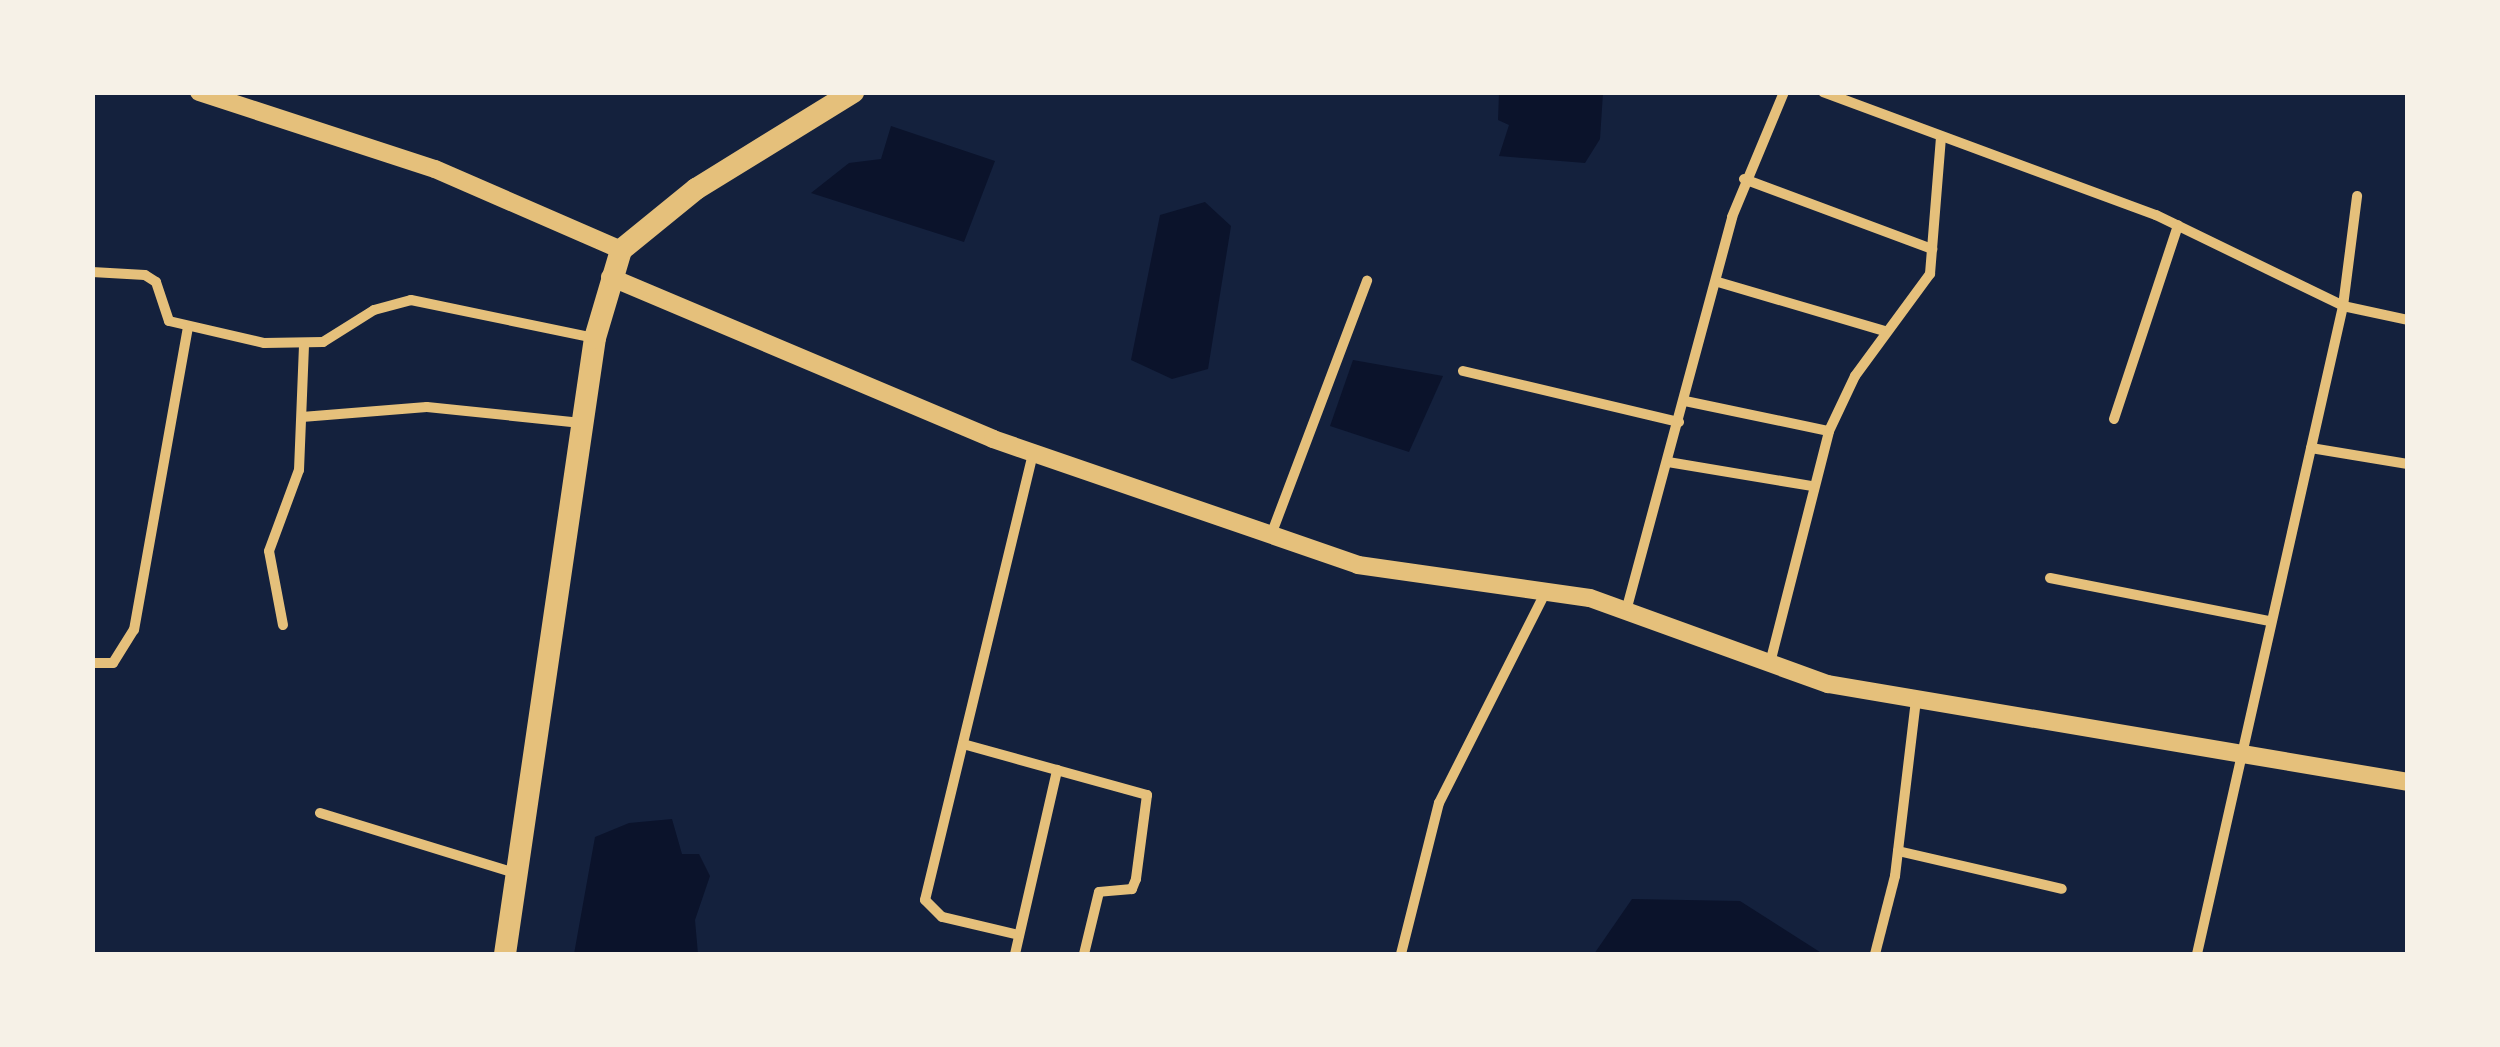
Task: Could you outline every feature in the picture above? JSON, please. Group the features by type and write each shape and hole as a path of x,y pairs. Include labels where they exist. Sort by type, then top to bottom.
{"main road":[{"path":"504,954 582,424 610,277 621,250 682,199 853,92"}],"street":[{"path":"198,92 452,176 621,250"},
{"path":"1626,611 1744,179 1784,92"},
{"path":"1824,92 2178,225 2343,306 2408,320"},
{"path":"1770,663 1811,486 1829,431 1885,331 1921,293 1932,249 1941,136"},
{"path":"1744,179 1932,249"},
{"path":"2197,954 2228,838 2238,754 2343,306 2357,196"},
{"path":"2114,419 2178,225"},
{"path":"92,272 144,274 156,282 169,321 188,328 304,345 352,329 391,303 410,300 596,338"},
{"path":"610,277 1033,453 1358,565 1546,592 1626,611 1828,684 2408,782"},
{"path":"1271,535 1367,281"},
{"path":"1718,282 1885,331"},
{"path":"92,664 112,663 134,630 188,328"},
{"path":"283,625 269,552 295,491 304,345"},
{"path":"1463,371 1678,422"},
{"path":"1684,401 1829,431"},
{"path":"302,416 426,407 582,424"},
{"path":"2310,448 2408,464"},
{"path":"1019,935 942,918 924,900 1033,453"},
{"path":"1668,462 1811,486"},
{"path":"2050,578 2270,621"},
{"path":"1401,954 1440,803 1546,592"},
{"path":"1876,954 1898,851 1916,700"},
{"path":"963,744 1138,790 1150,805 1132,889 1099,892 1084,954"},
{"path":"1014,954 1057,770"},
{"path":"320,813 516,874"},
{"path":"1898,851 2062,889"}],"water":[{"path":"1499,93 1603,93 1600,139 1585,163 1499,156 1509,125 1498,120"},
{"path":"891,126 995,161 964,242 811,193 849,163 881,159"},
{"path":"1205,202 1231,226 1208,369 1172,379 1131,360 1160,215"},
{"path":"1353,360 1443,376 1409,452 1330,426"},
{"path":"672,819 682,854 699,854 710,876 695,920 698,954 574,954 595,837 629,823"},
{"path":"1632,899 1740,901 1823,954 1594,954"}]}
